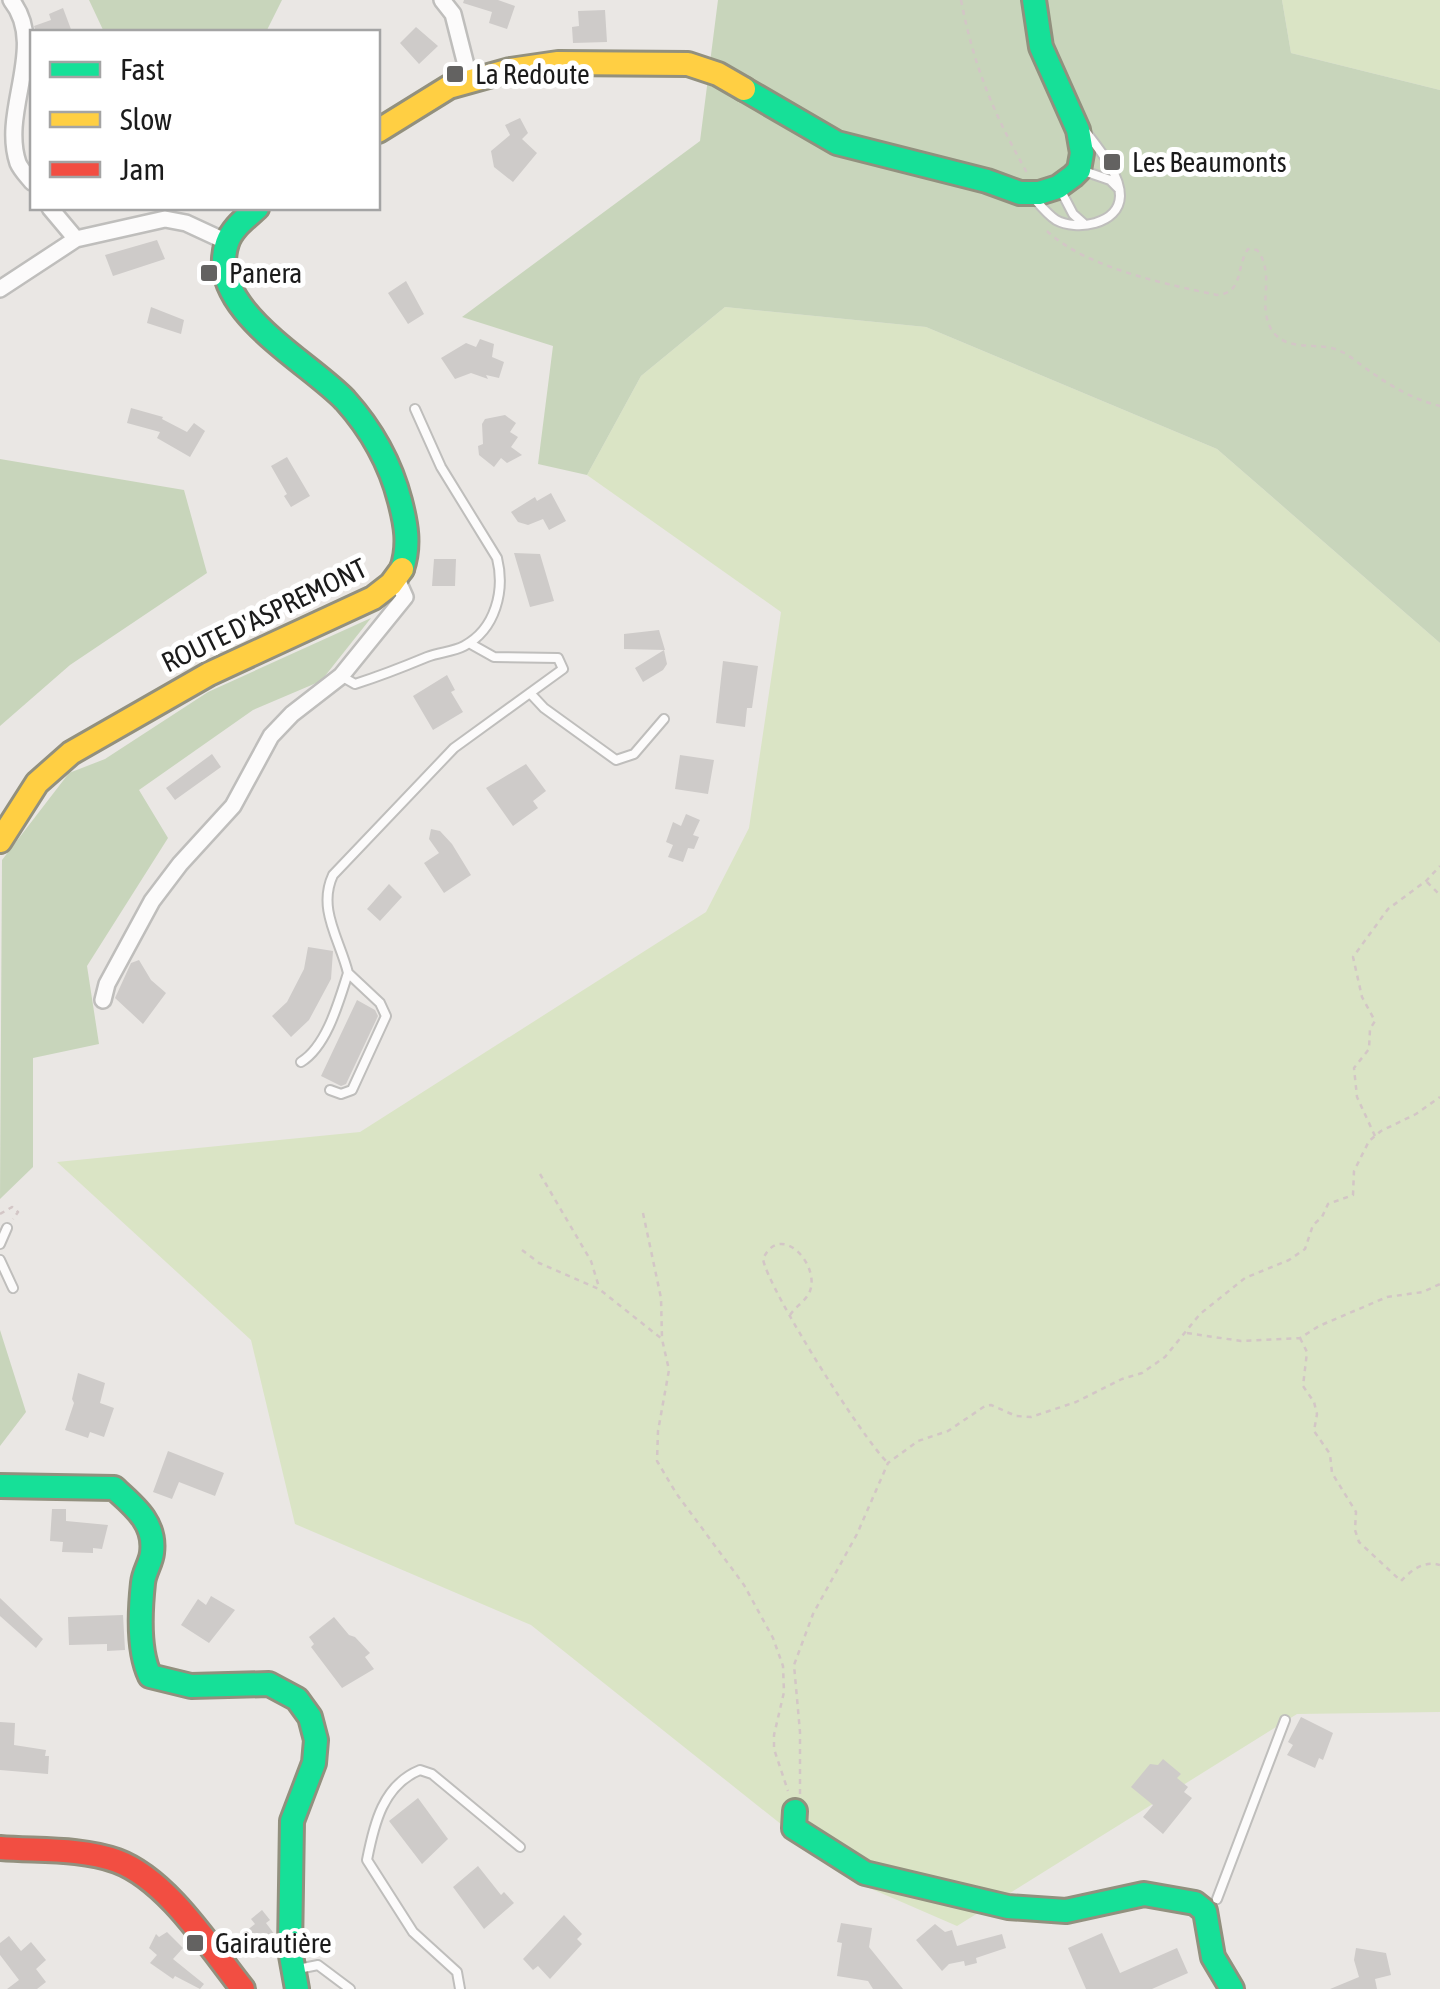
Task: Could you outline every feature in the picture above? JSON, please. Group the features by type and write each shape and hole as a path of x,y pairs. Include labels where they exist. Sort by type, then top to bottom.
{"street":[{"path":"11,0 24,16 26,35 12,129 18,163 30,179"},
{"path":"442,0 453,14 470,81"},
{"path":"380,130 449,87 510,70 558,63 688,64 718,74 837,143 1030,194 1058,187 1079,170 1081,142 1041,47 1034,0"},
{"path":"52,210 76,239"},
{"path":"0,289 76,239 165,219 186,222 227,242 255,210"},
{"name":"ROUTE D'ASPREMONT","path":"0,841 37,783 71,754 210,674 373,598 397,579 408,553 396,481 382,451 338,393 264,331 236,300 225,279 222,262 227,242"},
{"path":"103,1000 107,984 152,901 233,806 271,736 292,714 341,676 405,596 397,579"},
{"path":"0,1486 114,1488 133,1502 151,1533 152,1553 144,1581 144,1661 150,1676 191,1686 268,1684 286,1691 304,1708 313,1726 316,1751 292,1821 290,1950 296,1979"},
{"path":"798,1805 794,1828 865,1874 1008,1908 1066,1911 1144,1894 1195,1903 1206,1912 1212,1910 1213,1957 1232,1989"},
{"path":"0,1848 98,1856 138,1870 168,1899 244,1989"}],"lane":[{"path":"1030,194 1054,219 1067,224 1100,222 1118,205 1120,192 1102,154 1072,115"},
{"path":"1079,170 1110,180 1120,192"},
{"path":"1058,187 1073,214 1083,223"},
{"path":"341,676 355,684 469,643 496,606 501,574 490,543 441,467 415,409"},
{"path":"330,1090 341,1094 352,1090 386,1016 380,1002 348,973 328,912 326,895 333,874 454,748 563,668 562,661 550,657 494,657 469,643"},
{"path":"530,693 544,708 616,760 634,754 664,720"},
{"path":"301,1062 315,1051 324,1034 348,973"},
{"path":"0,1244 7,1228"},
{"path":"0,1260 14,1288"},
{"path":"1212,1910 1286,1720"},
{"path":"460,1989 456,1972 413,1932 367,1860 386,1799 394,1784 407,1775 420,1770 432,1774 520,1847"},
{"path":"296,1979 318,1965 350,1989"}],"path":[{"path":"961,0 970,48 992,110 1026,171 1012,172"},
{"path":"1044,226 1051,235 1128,273 1217,295 1234,290 1243,256 1248,249 1257,250 1265,266 1270,329 1293,345 1335,348 1390,386 1440,406"},
{"path":"1375,1136 1358,1097 1354,1068 1369,1049 1374,1021 1362,997 1353,957 1392,904 1426,881 1440,866"},
{"path":"1426,881 1440,896"},
{"path":"798,1805 800,1732 794,1665 804,1634 857,1534 888,1463 985,1406 991,1404 1016,1416 1031,1418 1151,1368 1200,1314 1245,1278 1305,1249 1312,1225 1322,1217 1328,1204 1353,1195 1354,1171 1375,1136 1440,1097"},
{"path":"540,1174 592,1261 600,1289"},
{"path":"0,1214 12,1206 18,1212 7,1228"},
{"path":"644,1213 661,1298 662,1340 669,1370 657,1461 744,1585 773,1638 783,1666 784,1692 774,1749 798,1805"},
{"path":"790,1315 808,1296 811,1279 802,1254 795,1247 779,1244 772,1246 764,1259 765,1270 790,1315 865,1436 888,1463"},
{"path":"522,1250 539,1263 600,1289 662,1340"},
{"path":"1186,1333 1241,1341 1300,1338 1388,1297 1422,1292 1440,1284"},
{"path":"1300,1338 1307,1352 1303,1386 1317,1414 1314,1431 1330,1454 1332,1473 1356,1512 1354,1530 1359,1542 1400,1581 1418,1567 1440,1565"}],"green space":[{"path":"89,0 282,0 267,30 103,30"},
{"path":"718,0 1282,0 1291,53 1440,90 1440,643 1217,449 926,327 725,307 641,376 587,475 538,464 553,346 462,317 700,141"},
{"path":"1282,0 1440,0 1440,90 1291,53"},
{"path":"725,307 926,327 1217,449 1440,643 1440,1712 1297,1714 957,1926 851,1880 531,1625 295,1524 251,1340 57,1162 360,1132 706,912 749,828 781,612 587,475 641,376"},
{"path":"0,459 184,490 207,573 70,665 0,726"},
{"path":"371,618 321,681 253,710 139,790 168,838 87,966 99,1044 33,1058 33,1167 0,1199 2,860 69,773 105,759 208,692"},
{"path":"0,1330 26,1412 0,1446"}],"building":[{"path":"498,0 515,6 507,29 489,23 492,12 463,3"},
{"path":"63,8 71,30 35,30 34,26 51,20 49,14"},
{"path":"605,10 607,42 573,43 572,27 579,26 578,11"},
{"path":"416,27 438,46 419,64 400,43"},
{"path":"520,118 528,133 522,139 537,153 513,182 494,167 491,151 510,135 505,125"},
{"path":"157,240 165,259 113,276 105,255"},
{"path":"406,281 424,314 408,324 388,293"},
{"path":"151,307 184,320 181,334 147,323"},
{"path":"480,339 494,344 492,357 504,362 499,378 471,373 455,379 441,358 466,343 476,347"},
{"path":"131,408 163,417 187,432 194,423 205,431 190,457 157,438 160,432 127,423"},
{"path":"505,415 516,423 510,432 518,437 511,447 522,455 507,463 501,458 494,467 479,455 482,424 485,419"},
{"path":"287,457 310,496 291,507 271,466"},
{"path":"551,493 566,521 549,530 543,519 528,525 518,522 511,512 535,497 537,501"},
{"path":"514,553 540,554 554,601 530,607"},
{"path":"434,559 456,559 455,586 432,586"},
{"path":"659,630 665,650 624,649 624,634"},
{"path":"664,650 667,664 643,682 635,668"},
{"path":"723,661 758,666 745,727 716,723"},
{"path":"447,675 455,690 451,692 463,712 433,730 413,696"},
{"path":"212,754 221,767 175,800 166,788"},
{"path":"680,755 714,760 708,794 675,789"},
{"path":"526,764 546,791 533,801 538,808 513,826 486,788"},
{"path":"686,814 700,820 693,835 699,837 694,849 688,848 683,862 668,857 673,845 666,842 673,822 681,826"},
{"path":"431,829 440,831 452,844 471,875 444,893 424,863 439,853 429,839"},
{"path":"389,884 402,897 380,921 367,909"},
{"path":"308,947 333,951 331,979 309,1020 291,1037 272,1016 287,1002 304,969"},
{"path":"139,960 151,980 166,993 143,1024 115,998 131,963"},
{"path":"357,1000 378,1016 346,1084 341,1086 321,1076"},
{"path":"78,1373 105,1383 100,1403 114,1408 104,1437 90,1432 88,1438 65,1430"},
{"path":"168,1451 224,1473 215,1496 179,1482 172,1499 153,1492"},
{"path":"52,1509 66,1509 66,1521 108,1525 102,1549 93,1548 93,1553 62,1552 63,1542 50,1541"},
{"path":"211,1596 235,1610 209,1643 181,1625 198,1599 206,1605"},
{"path":"0,1598 43,1639 36,1648 0,1616"},
{"path":"123,1615 125,1650 107,1651 107,1644 69,1645 68,1617"},
{"path":"334,1617 370,1653 365,1657 374,1669 342,1688 311,1647 314,1644 309,1637"},
{"path":"1301,1717 1333,1733 1323,1760 1319,1758 1315,1768 1287,1755 1293,1745 1288,1742"},
{"path":"0,1722 15,1723 14,1745 46,1750 48,1774 0,1770"},
{"path":"1163,1759 1181,1774 1177,1778 1188,1787 1184,1792 1192,1798 1163,1834 1143,1817 1153,1805 1131,1787 1150,1764 1158,1765"},
{"path":"418,1798 448,1839 422,1864 389,1821"},
{"path":"478,1866 501,1895 504,1892 514,1903 484,1929 453,1887"},
{"path":"262,1910 270,1920 266,1923 275,1940 261,1951 246,1931 255,1924 251,1919"},
{"path":"564,1915 582,1934 577,1939 582,1944 550,1979 538,1966 533,1970 523,1959"},
{"path":"841,1923 872,1928 869,1947 903,1989 873,1989 868,1981 837,1976"},
{"path":"935,1924 945,1932 952,1930 957,1946 1002,1934 1006,1948 976,1958 977,1963 949,1964 942,1971 916,1940"},
{"path":"167,1932 183,1948 173,1959 204,1984 200,1989 175,1976 173,1979 150,1963 157,1955 149,1948 156,1934 159,1937"},
{"path":"1102,1933 1120,1973 1177,1948 1188,1973 1152,1989 1086,1989 1068,1948"},
{"path":"9,1936 21,1951 31,1942 46,1960 36,1969 46,1982 37,1989 7,1989 19,1980 0,1955 0,1943"},
{"path":"1356,1948 1386,1953 1391,1975 1375,1979 1377,1989 1330,1989 1359,1977 1354,1960"}],"traffic: fast":[{"path":"744,89 837,143 1020,193 1039,193 1058,187 1073,176 1079,170 1082,153 1078,130 1041,47 1034,0"},
{"path":"255,210 227,243 224,267 231,289 264,331 345,400 372,435 391,473 402,510 406,543 402,569"},
{"path":"0,1486 114,1488 142,1516 151,1533 152,1553 144,1579 141,1618 143,1655 150,1676 191,1686 269,1684 297,1699 310,1717 316,1740 314,1763 292,1821 290,1950 297,1989"},
{"path":"795,1811 794,1828 865,1873 1008,1907 1066,1911 1144,1894 1195,1903 1205,1911 1213,1957 1232,1989"}],"traffic: slow":[{"path":"380,130 449,87 510,70 558,63 688,64 718,74 744,89"},
{"path":"0,841 37,783 71,753 209,674 373,598 402,569"}],"traffic: jam":[{"path":"0,1848 89,1854 136,1870 171,1899 243,1989"}],"place":[{"name":"La Redoute","path":"455,74"},
{"name":"Les Beaumonts","path":"1112,162"},
{"name":"Panera","path":"209,273"},
{"name":"Gairautière","path":"195,1943"}]}
